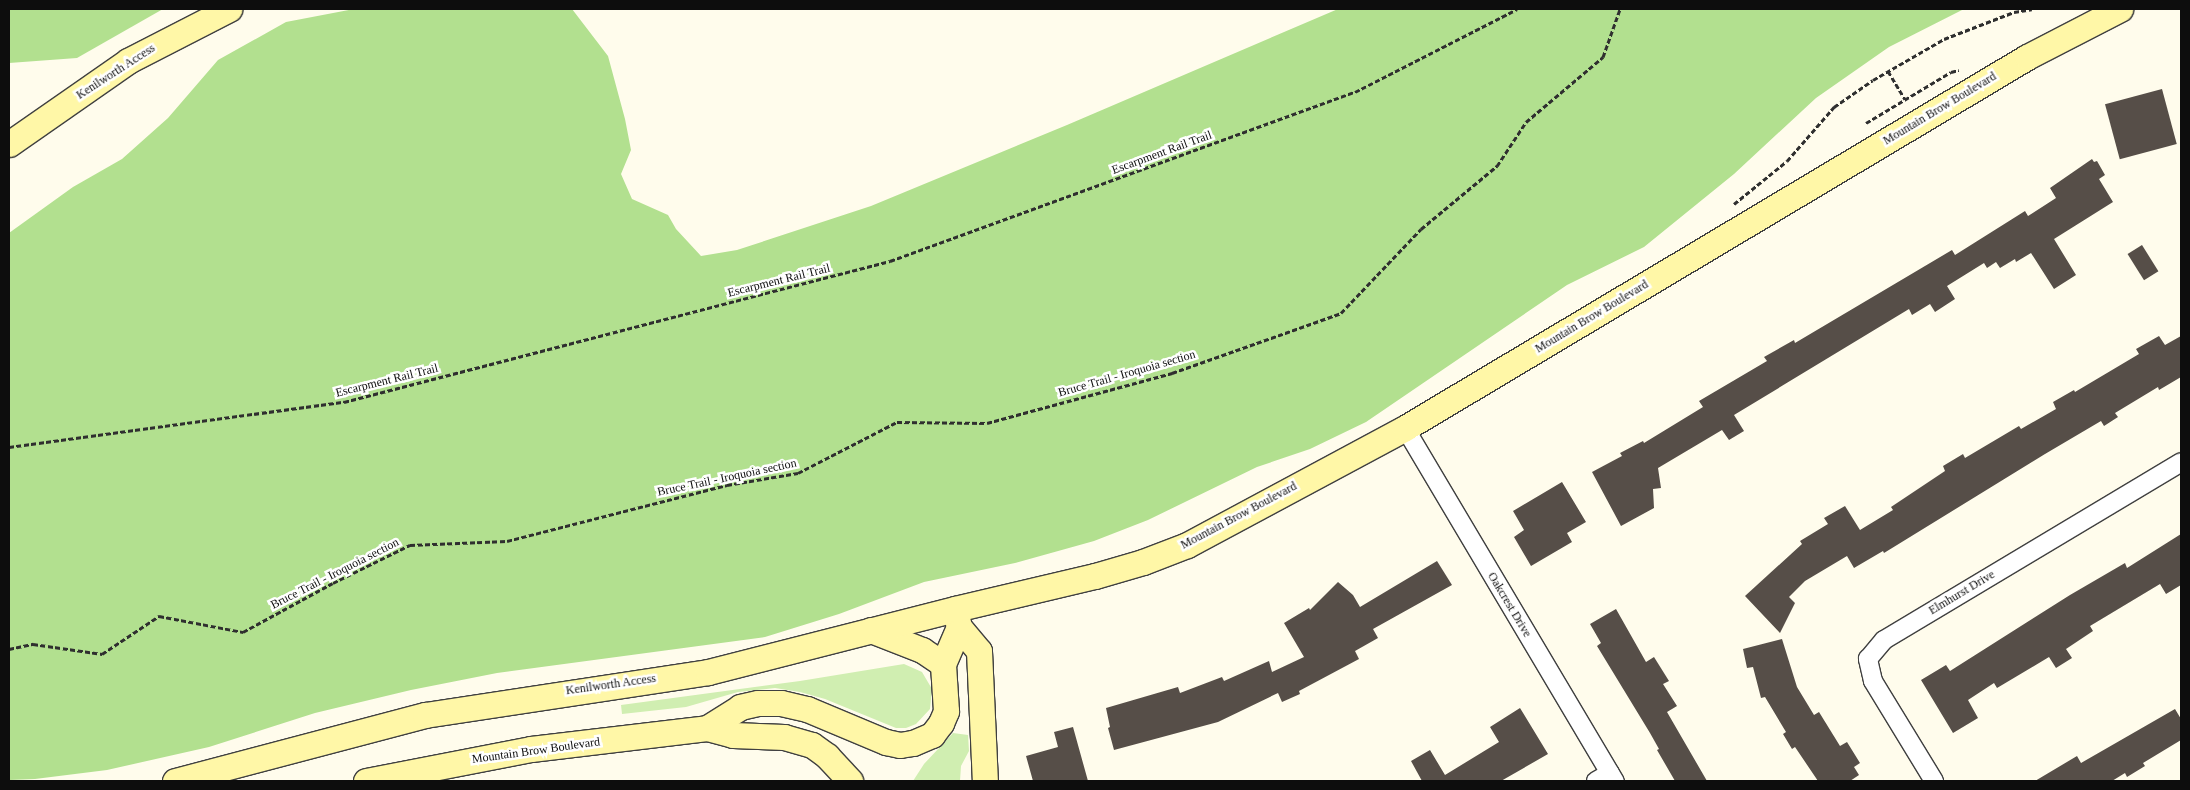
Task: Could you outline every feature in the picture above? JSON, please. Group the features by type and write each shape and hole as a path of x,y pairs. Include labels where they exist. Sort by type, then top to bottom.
{"main road":[{"name":"Kenilworth Access","path":"9,144 128,61 229,9"},
{"name":"Mountain Brow Boulevard","path":"1047,588 1143,562 1187,545 1405,428 2027,58 2120,9"},
{"name":"Kenilworth Access","path":"175,781 425,715 708,672 871,630 957,618 1047,588"},
{"name":"Mountain Brow Boulevard","path":"706,728 740,707 758,703 781,703 807,708 886,742 900,745 914,743 932,734 941,723 946,711 943,664 957,618"},
{"path":"957,618 979,651 985,781"},
{"path":"871,630 922,650 943,664"},
{"name":"Mountain Brow Boulevard","path":"366,781 530,749 706,728 733,735 784,736 812,745 827,756 850,781"}],"street":[{"name":"Oakcrest Drive","path":"1405,428 1607,778"},
{"name":"Elmhurst Drive","path":"1934,781 1873,681 1868,659 1884,640 2181,462"}],"path":[{"name":"Escarpment Rail Trail","path":"9,447 344,402 890,262 1355,92 1517,9"},
{"name":"Bruce Trail - Iroquoia section","path":"9,649 33,644 102,654 159,616 243,632 333,583 410,545 507,541 726,485 798,473 898,422 987,423 1172,373 1341,313 1421,229 1497,166 1526,122 1603,57 1620,9"},
{"path":"1730,207 1788,161 1834,107 1888,71 1944,38 2014,12 2032,9"},
{"path":"1866,123 1959,70"},
{"path":"1888,71 1905,100"}],"green space":[{"path":"9,9 163,9 77,58 9,63"},
{"path":"354,9 572,9 608,56 625,119 631,150 621,174 632,199 668,215 676,229 701,256 737,250 871,206 1067,125 1338,9 1964,9 1889,47 1816,98 1734,174 1644,247 1567,285 1366,422 1310,449 1257,467 1148,520 1094,541 1015,563 924,582 839,614 765,637 497,673 411,690 315,713 209,747 107,770 35,779 9,780 9,233 73,187 122,159 168,118 218,60 286,22"},
{"path":"904,664 922,672 932,689 930,709 916,724 906,728 896,728 825,699 775,688 738,692 686,707 622,714 621,705 800,681"},
{"path":"953,733 968,735 969,751 961,766 960,781 913,781 924,764"}],"building":[{"path":"2162,89 2177,144 2120,159 2105,104"},
{"path":"2092,159 2094,162 2097,161 2105,175 2099,179 2113,202 2054,239 2076,275 2054,289 2031,253 2016,262 2015,259 2000,268 1996,262 1987,268 1984,263 1947,286 1955,299 1935,312 1930,304 1912,315 1909,309 1734,415 1744,431 1729,440 1722,430 1658,468 1661,488 1653,489 1654,508 1621,526 1592,472 1622,456 1620,453 1643,441 1644,443 1703,407 1699,401 1767,361 1764,357 1794,340 1795,343 1952,250 1955,255 2025,211 2028,216 2056,198 2050,188"},
{"path":"2142,245 2158,271 2144,280 2128,254"},
{"path":"2159,336 2165,345 2181,336 2181,377 2159,390 2158,387 2115,413 2118,417 2104,426 2101,421 1884,553 1883,551 1854,568 1847,556 1805,581 1789,597 1795,603 1780,633 1745,596 1802,544 1800,541 1828,524 1824,518 1845,506 1860,530 1893,510 1891,507 1945,471 1943,466 1963,454 1965,458 2019,426 2021,429 2056,409 2053,402 2074,390 2075,392 2139,354 2136,349"},
{"path":"1562,482 1586,522 1567,533 1572,542 1531,566 1514,537 1524,530 1513,511"},
{"path":"2181,534 2181,585 2166,594 2160,584 2090,626 2093,631 2066,649 2072,658 2056,668 2049,657 1997,688 1994,683 1968,700 1978,718 1953,733 1921,680 1946,665 1950,671 2070,595 2125,563 2127,568"},
{"path":"1437,561 1452,585 1373,629 1378,638 1355,651 1359,659 1299,691 1300,694 1282,702 1278,693 1218,722 1114,750 1108,728 1110,727 1106,708 1178,687 1180,693 1222,677 1224,681 1269,661 1272,672 1304,657 1284,623 1309,608 1310,610 1338,582 1353,595 1360,607"},
{"path":"1616,609 1646,662 1654,657 1669,681 1663,684 1677,706 1667,712 1707,781 1675,781 1657,750 1659,749 1650,733 1597,646 1601,643 1590,624"},
{"path":"1782,639 1797,687 1814,715 1819,712 1840,746 1847,742 1860,763 1854,767 1859,775 1850,781 1818,781 1795,747 1792,749 1783,734 1786,732 1765,697 1761,698 1753,667 1747,668 1743,649"},
{"path":"1520,708 1548,754 1501,781 1422,781 1411,761 1430,750 1445,775 1499,742 1490,727"},
{"path":"2175,709 2181,719 2181,740 2143,763 2145,766 2127,777 2125,773 2112,781 2035,781 2077,756 2081,763"},
{"path":"1073,727 1088,781 1033,781 1026,756 1058,747 1054,732"}]}
